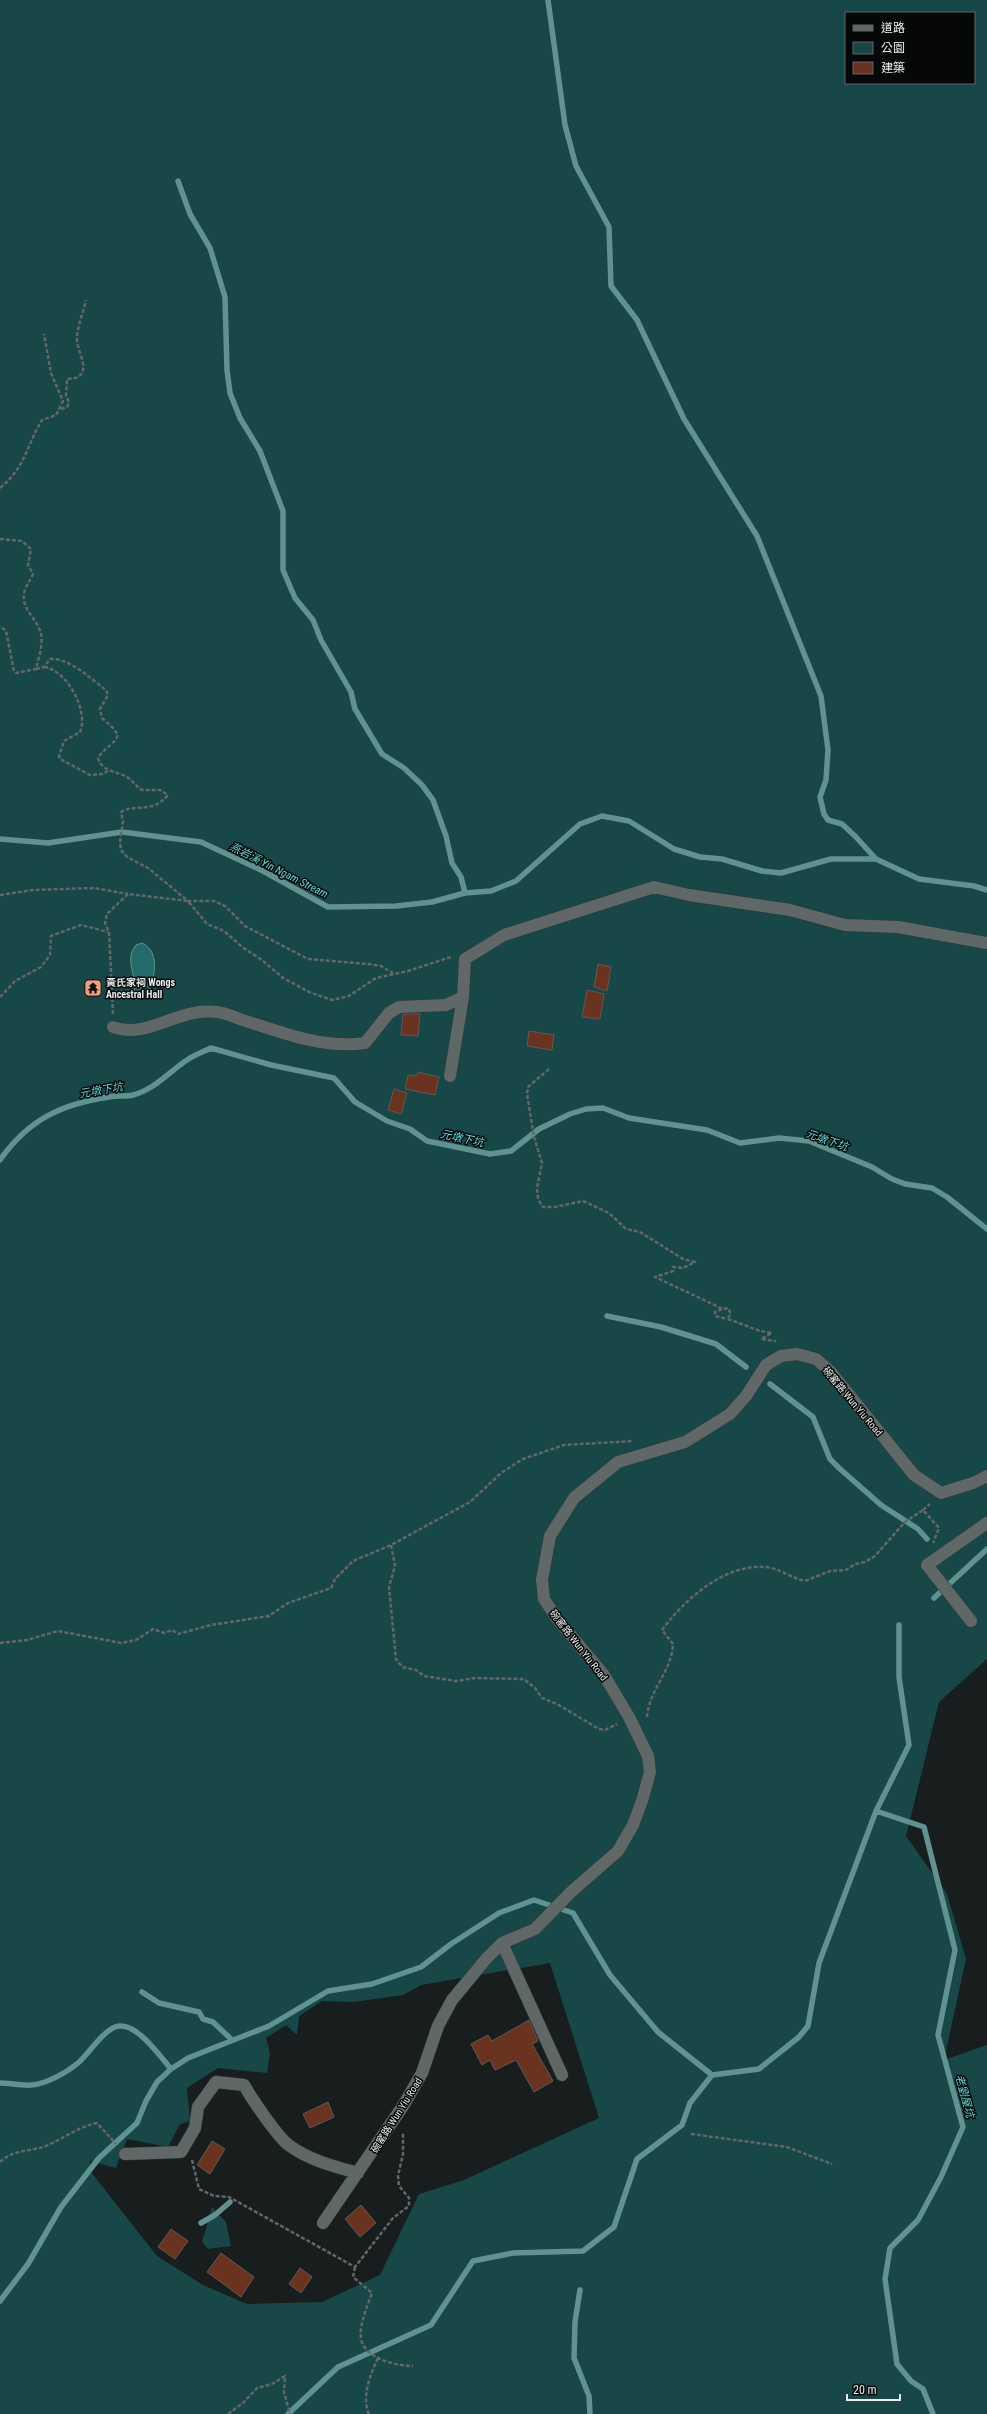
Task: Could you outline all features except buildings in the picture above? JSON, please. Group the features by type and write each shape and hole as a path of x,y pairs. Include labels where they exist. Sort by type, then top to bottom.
{"street":[{"path":"450,1076 463,997 465,959 504,935 654,887 689,895 790,910 845,925 898,927 987,943"},
{"path":"113,1028 125,1032 138,1031 194,1011 218,1012 299,1038 348,1046 365,1043 389,1013 399,1007 446,1005 463,997"},
{"name":"碗窰路 Wun Yiu Road","path":"323,2222 358,2174 422,2073 438,2026 452,2000 486,1959 502,1943 535,1929 571,1892 618,1851 633,1825 650,1772 648,1756 629,1717 604,1675 558,1620 544,1599 542,1580 550,1536 574,1498 618,1462 685,1442 730,1414 746,1396 766,1365 781,1356 797,1354 816,1359 830,1371 922,1483 941,1493 973,1484 987,1476"},
{"path":"971,1621 927,1565 987,1523"},
{"path":"502,1943 562,2075"},
{"path":"125,2154 181,2152 195,2128 198,2107 216,2082 244,2085 253,2101 289,2146 316,2159 358,2174"}],"path":[{"path":"60,409 67,407 69,402 66,396 67,379 76,379 81,375 84,361 76,340 86,300"},
{"path":"0,488 14,476 25,457 33,435 42,420 56,415 63,401 51,373 44,334"},
{"path":"0,539 22,541 31,549 28,565 33,574 26,586 24,596 30,616 40,628 42,638 36,668"},
{"path":"0,626 6,631 14,671 16,673 44,667 53,670 68,684 83,720 80,732 64,741 59,756 60,759 90,775 103,774 109,770"},
{"path":"44,667 50,659 58,659 72,665 106,690 108,695 100,709 102,718 118,735 114,742 98,758 99,763 109,770 130,779 142,790 166,792 168,795 165,799 148,809 126,808 121,812 123,821 120,842 121,850 127,857 148,868 188,901 207,924 224,931 242,947 262,960 283,978 320,997 341,1000 376,978 392,973 408,971 456,955 465,959"},
{"path":"0,895 33,890 94,888 128,894 188,901 214,901 225,906 244,926 308,959 381,966 392,973"},
{"path":"113,1028 109,932 105,923 108,914 128,894"},
{"path":"0,997 15,981 41,967 50,955 51,936 81,925 109,932"},
{"path":"550,1069 528,1087 527,1094 534,1137 542,1163 538,1188 538,1199 543,1207 556,1207 583,1201 608,1213 626,1229 640,1232 683,1259 695,1262 683,1268 673,1267 673,1271 655,1277 723,1309"},
{"path":"727,1319 730,1314 728,1308 715,1312 715,1316 727,1319 748,1324 754,1331 772,1333 761,1339 786,1344 788,1355"},
{"path":"0,1643 27,1640 58,1631 121,1643 136,1640 153,1629 164,1633 172,1630 178,1634 211,1625 269,1616 288,1603 331,1588 335,1579 353,1561 391,1545 470,1502 501,1473 523,1459 564,1445 641,1441"},
{"path":"640,1742 646,1734 648,1706 651,1696 673,1656 673,1644 662,1630 674,1614 699,1593 725,1575 754,1567 776,1569 805,1581 830,1571 846,1570 875,1556 905,1522 923,1510 932,1501"},
{"path":"923,1510 939,1528 927,1565"},
{"path":"391,1545 395,1566 389,1587 396,1659 402,1667 416,1670 424,1676 456,1681 475,1678 524,1679 535,1688 542,1698 557,1704 599,1729 604,1730 609,1728"},
{"path":"0,2162 8,2154 45,2146 82,2126 97,2123 125,2154"},
{"path":"691,2134 787,2147 832,2164"},
{"path":"355,2267 353,2277 372,2293 363,2326 361,2338 363,2345 378,2358 396,2365 413,2366"},
{"path":"369,2414 367,2396 369,2378 378,2358"},
{"path":"228,2414 244,2402 257,2388 272,2384 285,2376 284,2392 290,2414"}],"green space":[{"path":"0,0 987,0 987,1659 939,1702 906,1836 947,1894 966,1959 944,2060 987,2045 987,2414 0,2414","holes":["550,1963 599,2118 464,2180 419,2194 380,2275 322,2302 247,2304 203,2285 157,2256 91,2172 90,2161 116,2168 127,2139 168,2147 180,2124 190,2121 187,2088 218,2068 267,2073 270,2053 266,2038 286,2025 297,2035 299,2016 322,2001 354,2002 403,1995 421,1985"]},
{"path":"212,2207 226,2222 231,2246 208,2249 202,2242"}],"shaded area":[{"path":"142,943 148,947 152,953 154,960 154,976 146,997 135,999 133,995 134,982 131,957 132,951 136,945"}],"waterway":[{"path":"548,0 565,125 576,166 609,227 611,286 637,320 684,419 757,536 821,696 828,750 826,780 820,797 824,814 828,820 842,824 876,859"},
{"path":"178,181 190,214 210,248 225,297 227,370 230,393 240,418 260,451 283,511 283,570 295,598 313,620 321,640 351,692 355,709 382,754 404,768 422,785 433,800 446,836 452,863 461,877 465,893"},
{"name":"燕岩溪 Yin Ngam Stream","path":"0,839 48,843 122,832 201,842 263,871 328,907 396,906 432,902 465,893 491,891 516,881 580,824 602,816 629,821 674,849 700,857 722,859 762,871 781,873 831,859 876,859 919,879 974,886 987,890"},
{"name":"元墩下坑","path":"0,1160 22,1134 47,1116 61,1109 92,1100 112,1096 130,1096 141,1093 155,1085 190,1058 211,1048 271,1065 334,1078 355,1102 387,1121 410,1129 427,1141 490,1154 511,1151 539,1129 570,1114 586,1109 603,1108 629,1118 707,1130 740,1143 779,1138 809,1141 872,1167 892,1179 905,1184 932,1188 947,1197 987,1229"},
{"path":"607,1316 661,1327 716,1344 746,1367"},
{"path":"770,1384 813,1417 830,1459 839,1468 881,1505 918,1529 927,1539"},
{"path":"934,1598 987,1549"},
{"path":"0,2301 28,2264 61,2207 99,2158 137,2123 146,2101 157,2082 171,2069 188,2058 269,2026 328,1991 372,1984 421,1967 451,1944 499,1913 534,1900 573,1913 610,1975 658,2032 712,2075 759,2069 799,2037 808,2026 819,1963 876,1811 909,1745 899,1677 899,1625"},
{"name":"老劉屋坑","path":"876,1811 924,1827 955,1950 938,2035 963,2127 941,2177 918,2220 890,2248 885,2279 897,2364 911,2381 923,2389 933,2414"},
{"path":"142,1992 159,2003 199,2012 203,2019 213,2022 232,2040"},
{"path":"0,2083 31,2085 43,2083 56,2077 68,2071 78,2063 110,2030 121,2026 128,2027 142,2036 171,2069"},
{"path":"288,2414 338,2367 431,2325 473,2261 513,2253 583,2251 614,2227 637,2159 682,2125 690,2103 712,2075"},
{"path":"201,2223 215,2215 230,2202"},
{"path":"580,2290 575,2322 574,2358 589,2396 590,2414"}],"place":[{"name":"黃氏家祠 Wongs Ancestral Hall","path":"93,988"}]}
